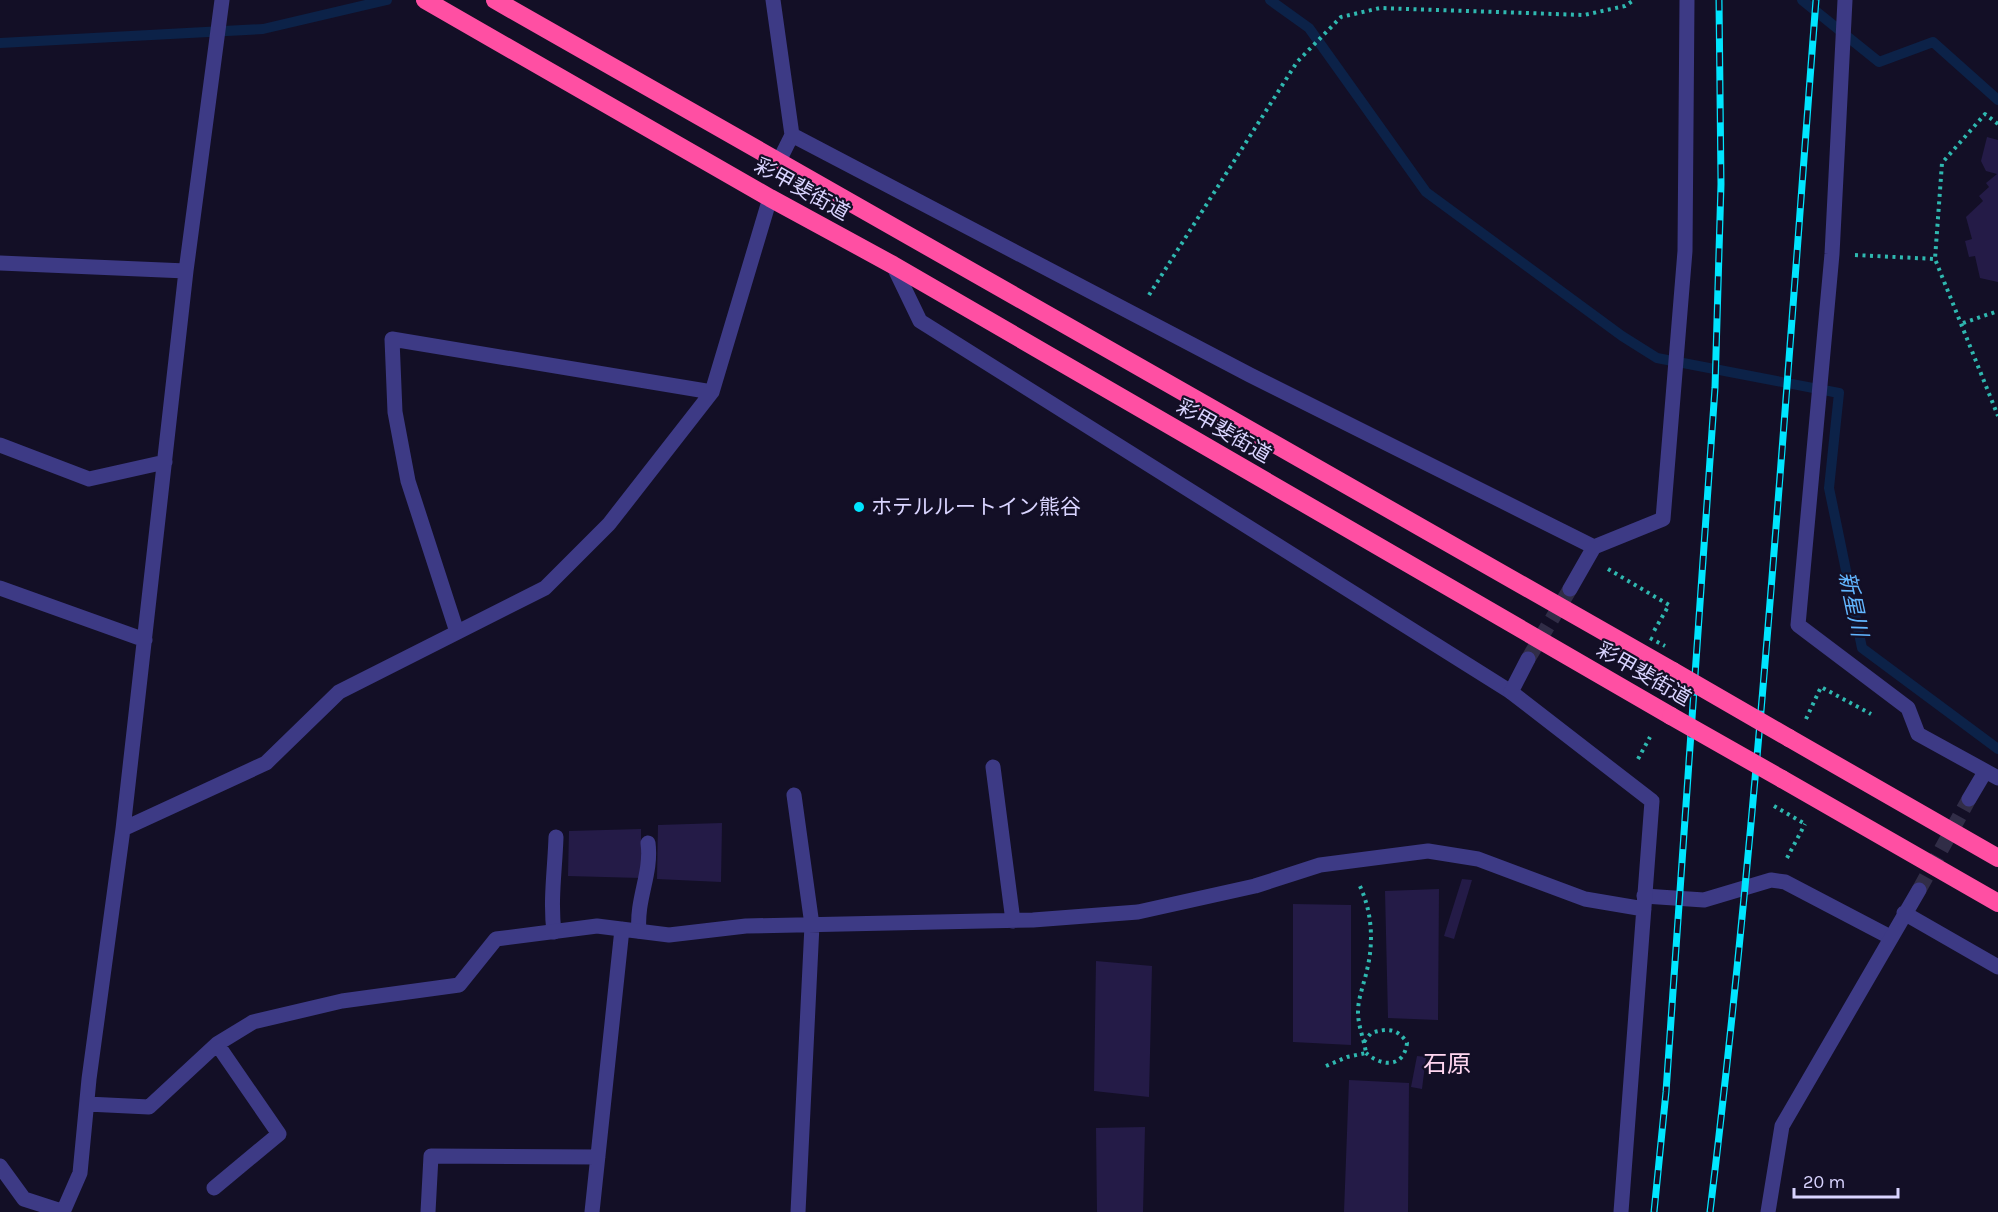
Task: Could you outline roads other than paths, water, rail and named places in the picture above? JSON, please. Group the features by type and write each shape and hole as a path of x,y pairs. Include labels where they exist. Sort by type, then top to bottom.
{"highway":[{"name":"彩甲斐街道","path":"425,0 770,198 893,265 1998,903"},
{"name":"彩甲斐街道","path":"495,0 1998,858"}],"street":[{"path":"0,1166 24,1199 63,1212 80,1173 123,829 186,271 222,0"},
{"path":"773,0 792,135 778,161"},
{"path":"1570,589 1594,547 1663,519 1685,251 1687,0"},
{"path":"1845,0 1832,254 1798,625 1908,708 1918,734 1992,775 1969,799"},
{"path":"792,135 1137,315 1594,547"},
{"path":"123,829 266,763 339,692 545,588 609,524 712,392 770,198"},
{"path":"0,263 186,271"},
{"path":"893,265 920,321 1511,692 1652,801 1621,1212"},
{"path":"457,632 408,481 395,412 392,339 712,392"},
{"path":"0,445 89,479 165,462"},
{"path":"0,588 145,640"},
{"path":"1511,692 1528,659"},
{"path":"993,767 1013,921"},
{"path":"794,795 813,925 798,1212"},
{"path":"554,932 550,901 555,872 556,837"},
{"path":"639,931 637,911 641,891 647,878 648,843"},
{"path":"87,1104 149,1107 217,1044 253,1022 342,1001 459,985 496,939 597,926 669,935 746,926 1013,921 1138,912 1255,886 1320,865 1428,851 1478,859 1585,899 1644,903 1704,900 1771,880 1785,882 1890,937"},
{"path":"1768,1212 1782,1126 1919,890"},
{"path":"1904,913 1998,967"},
{"path":"591,1212 622,929"},
{"path":"214,1188 279,1134 217,1044"},
{"path":"428,1212 431,1156 598,1157"}],"waterway":[{"path":"0,43 263,29 387,0"},
{"name":"新星川","path":"1270,0 1309,28 1426,192 1622,336 1657,358 1839,393 1829,488 1862,648 1998,749"},
{"path":"1802,0 1879,62 1933,42 1998,100"}],"tunnel":[{"path":"1528,659 1570,589"},
{"path":"1919,890 1969,799"}],"railway":[{"path":"1654,1212 1666,1092 1715,388 1721,184 1719,0"},
{"path":"1710,1212 1757,758 1816,0"}],"place":[{"name":"ホテルルートイン熊谷","path":"859,507"}],"district":[{"name":"石原","path":"1447,1064"}]}
